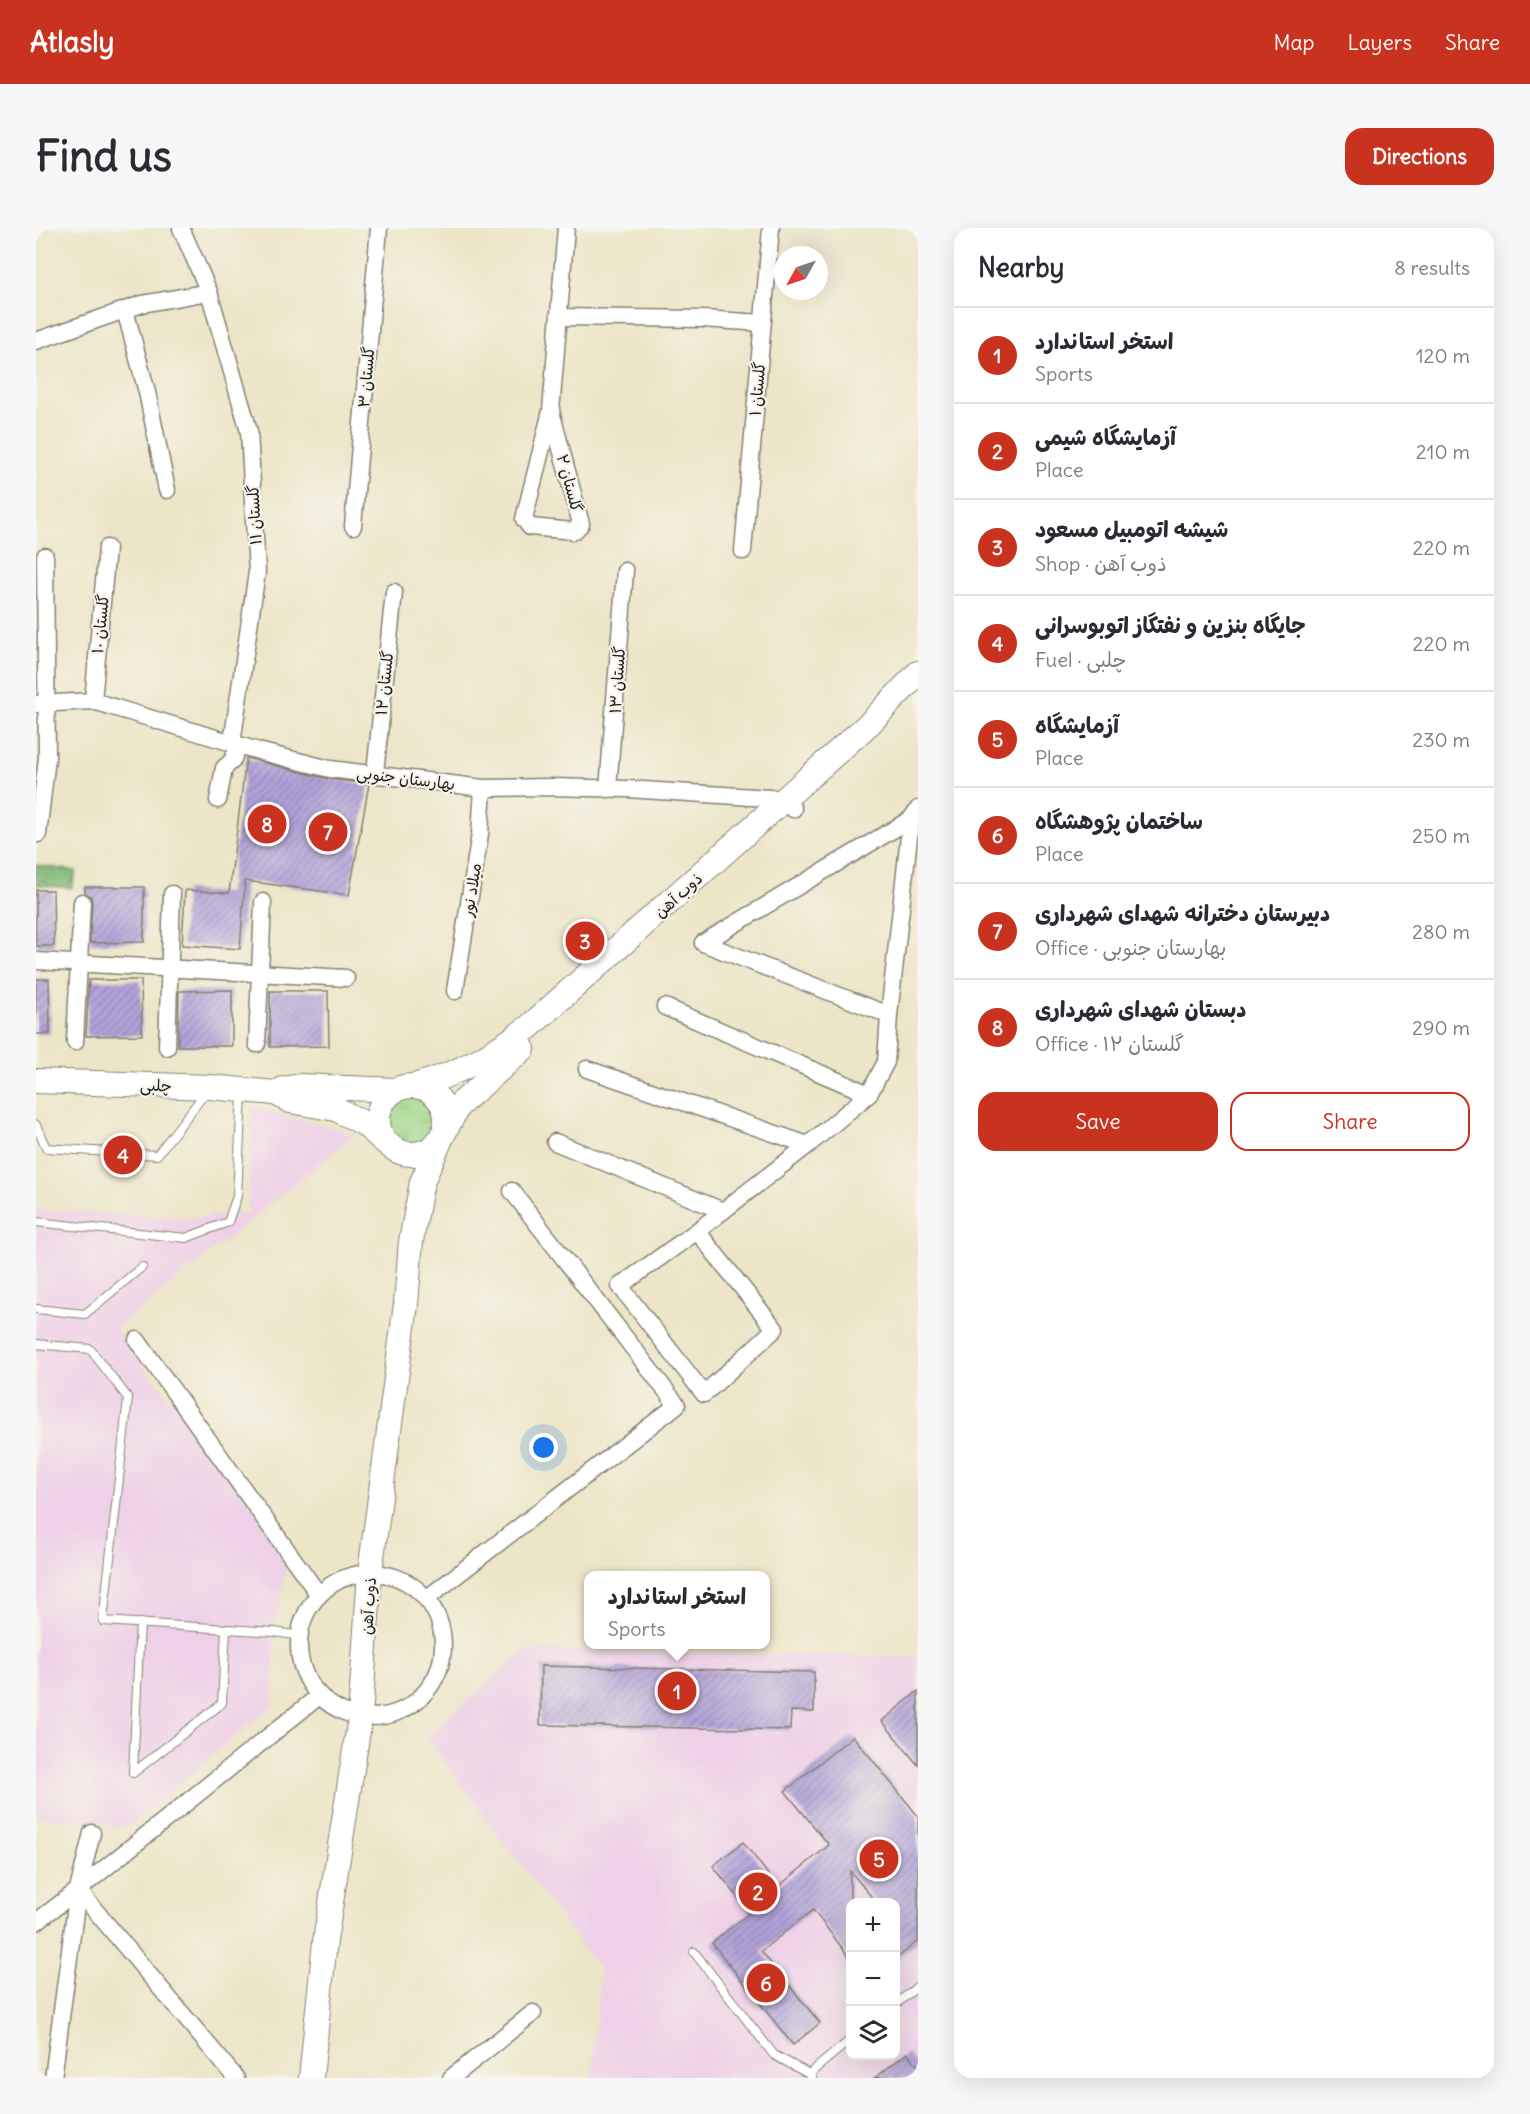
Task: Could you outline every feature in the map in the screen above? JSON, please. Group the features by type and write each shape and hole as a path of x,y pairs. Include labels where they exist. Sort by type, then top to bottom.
{"main road":[{"name":"ذوب آهن","path":"310,2078 326,1941 360,1718 370,1572 406,1304 411,1241 422,1182 458,1106 789,804 918,673"},
{"name":"ذوب آهن","path":"406,1088 438,1080 475,1063 498,1050 529,1027 789,804 881,732 918,695"},
{"name":"چلبی","path":"36,1081 210,1087 275,1093"},
{"path":"300,1086 406,1088 434,1094 441,1101 445,1111 443,1135 434,1147 424,1153 413,1155 402,1153 392,1149 363,1123 336,1109 290,1101 275,1093 287,1087 300,1086"},
{"path":"386,1143 380,1134 378,1114 387,1096 406,1088"}],"street":[{"name":"گلستان ۱۱","path":"182,228 209,292 249,431 257,572 235,744"},
{"name":"گلستان ۳","path":"353,526 379,228"},
{"name":"گلستان ۲","path":"551,411 581,525 574,531 530,527 524,519 551,411 566,228"},
{"name":"گلستان ۱","path":"743,551 771,228"},
{"path":"36,341 142,304 209,292"},
{"path":"125,310 147,392 167,489"},
{"path":"560,317 702,319 762,323"},
{"name":"گلستان ۱۰","path":"93,701 107,548"},
{"path":"38,834 47,758 41,703 45,556"},
{"name":"گلستان ۱۳","path":"608,789 625,571"},
{"name":"گلستان ۱۲","path":"375,773 394,592"},
{"name":"بهارستان جنوبی","path":"41,703 93,701 235,744 330,769 483,788 608,789 789,804"},
{"path":"218,800 224,768 232,761 235,744"},
{"name":"میلاد نور","path":"455,991 480,834 483,788"},
{"path":"889,1015 704,943 914,814"},
{"path":"697,1231 775,1329 704,1394 620,1286 697,1231 808,1145 869,1094 886,1062 889,1015 914,814"},
{"path":"167,1047 172,894"},
{"path":"75,1042 82,902"},
{"path":"257,1044 263,902"},
{"path":"36,961 346,978"},
{"path":"665,1007 869,1094"},
{"path":"587,1069 808,1145"},
{"path":"555,1142 723,1210"},
{"path":"426,1599 677,1405 512,1191"},
{"path":"137,1340 319,1595"},
{"path":"360,1572 370,1572 396,1578 426,1599 441,1629 443,1652 437,1674 425,1694 407,1708 385,1717 360,1718 339,1711 319,1696 305,1676 298,1652 300,1628 310,1606 319,1595 348,1577 360,1572"},
{"path":"36,1922 319,1696"},
{"path":"53,2078 78,1890 92,1833"},
{"path":"78,1890 236,2078"},
{"path":"451,2078 533,2013"}],"lane":[{"path":"36,1125 46,1148 157,1155 210,1087"},
{"path":"36,1222 186,1238 228,1222 237,1196 242,1090"},
{"path":"36,1309 85,1314 142,1267"},
{"path":"36,1344 90,1349 128,1398 103,1621 275,1632 300,1636"},
{"path":"140,1623 134,1773 222,1703 226,1629"},
{"path":"694,1952 774,2055 811,2076 846,2044"},
{"path":"900,2001 918,1986"}],"shaded area":[{"path":"252,1107 356,1134 116,1329 288,1553 275,1632 273,1705 127,1827 36,1816 36,1210 191,1218 248,1213"},
{"path":"523,1650 918,1657 918,2078 592,2078 600,1971 426,1737"}],"green space":[{"path":"36,865 76,871 72,888 36,885"},
{"path":"412,1090 431,1098 442,1114 424,1148 409,1149 396,1145 388,1137 383,1126 383,1115 387,1104 397,1095"}],"building":[{"path":"246,758 328,779 369,784 349,895 245,881 240,949 182,945 185,890 229,893"},
{"path":"85,887 144,887 144,942 90,943 92,902 91,897 85,892"},
{"path":"36,890 53,890 54,946 36,946"},
{"path":"36,979 49,979 50,1034 36,1034"},
{"path":"89,980 141,980 142,1035 86,1036"},
{"path":"232,990 232,1046 178,1046 179,991"},
{"path":"270,991 328,991 329,1046 270,1047"},
{"path":"541,1666 814,1672 814,1712 791,1711 790,1730 540,1725"},
{"path":"918,1691 918,1765 882,1721"},
{"path":"853,1736 918,1816 918,1941 900,1956 900,1898 873,1898 850,1871 850,1898 846,1898 846,1953 813,1910 761,1951 820,2023 793,2045 712,1943 750,1912 713,1866 743,1842 778,1887 829,1845 785,1791"},
{"path":"907,2053 918,2066 918,2078 875,2078 900,2060"}],"place":[{"name":"دبستان شهدای شهرداری","path":"267,824"},
{"name":"دبیرستان دخترانه شهدای شهرداری","path":"328,832"},
{"name":"شیشه اتومبیل مسعود","path":"585,941"},
{"name":"جایگاه بنزین و نفتگاز اتوبوسرانی","path":"123,1155"},
{"name":"استخر استاندارد","path":"677,1691"},
{"name":"آزمایشگاه","path":"879,1859"},
{"name":"آزمایشگاه شیمی","path":"758,1892"},
{"name":"ساختمان پژوهشگاه","path":"766,1983"}]}
